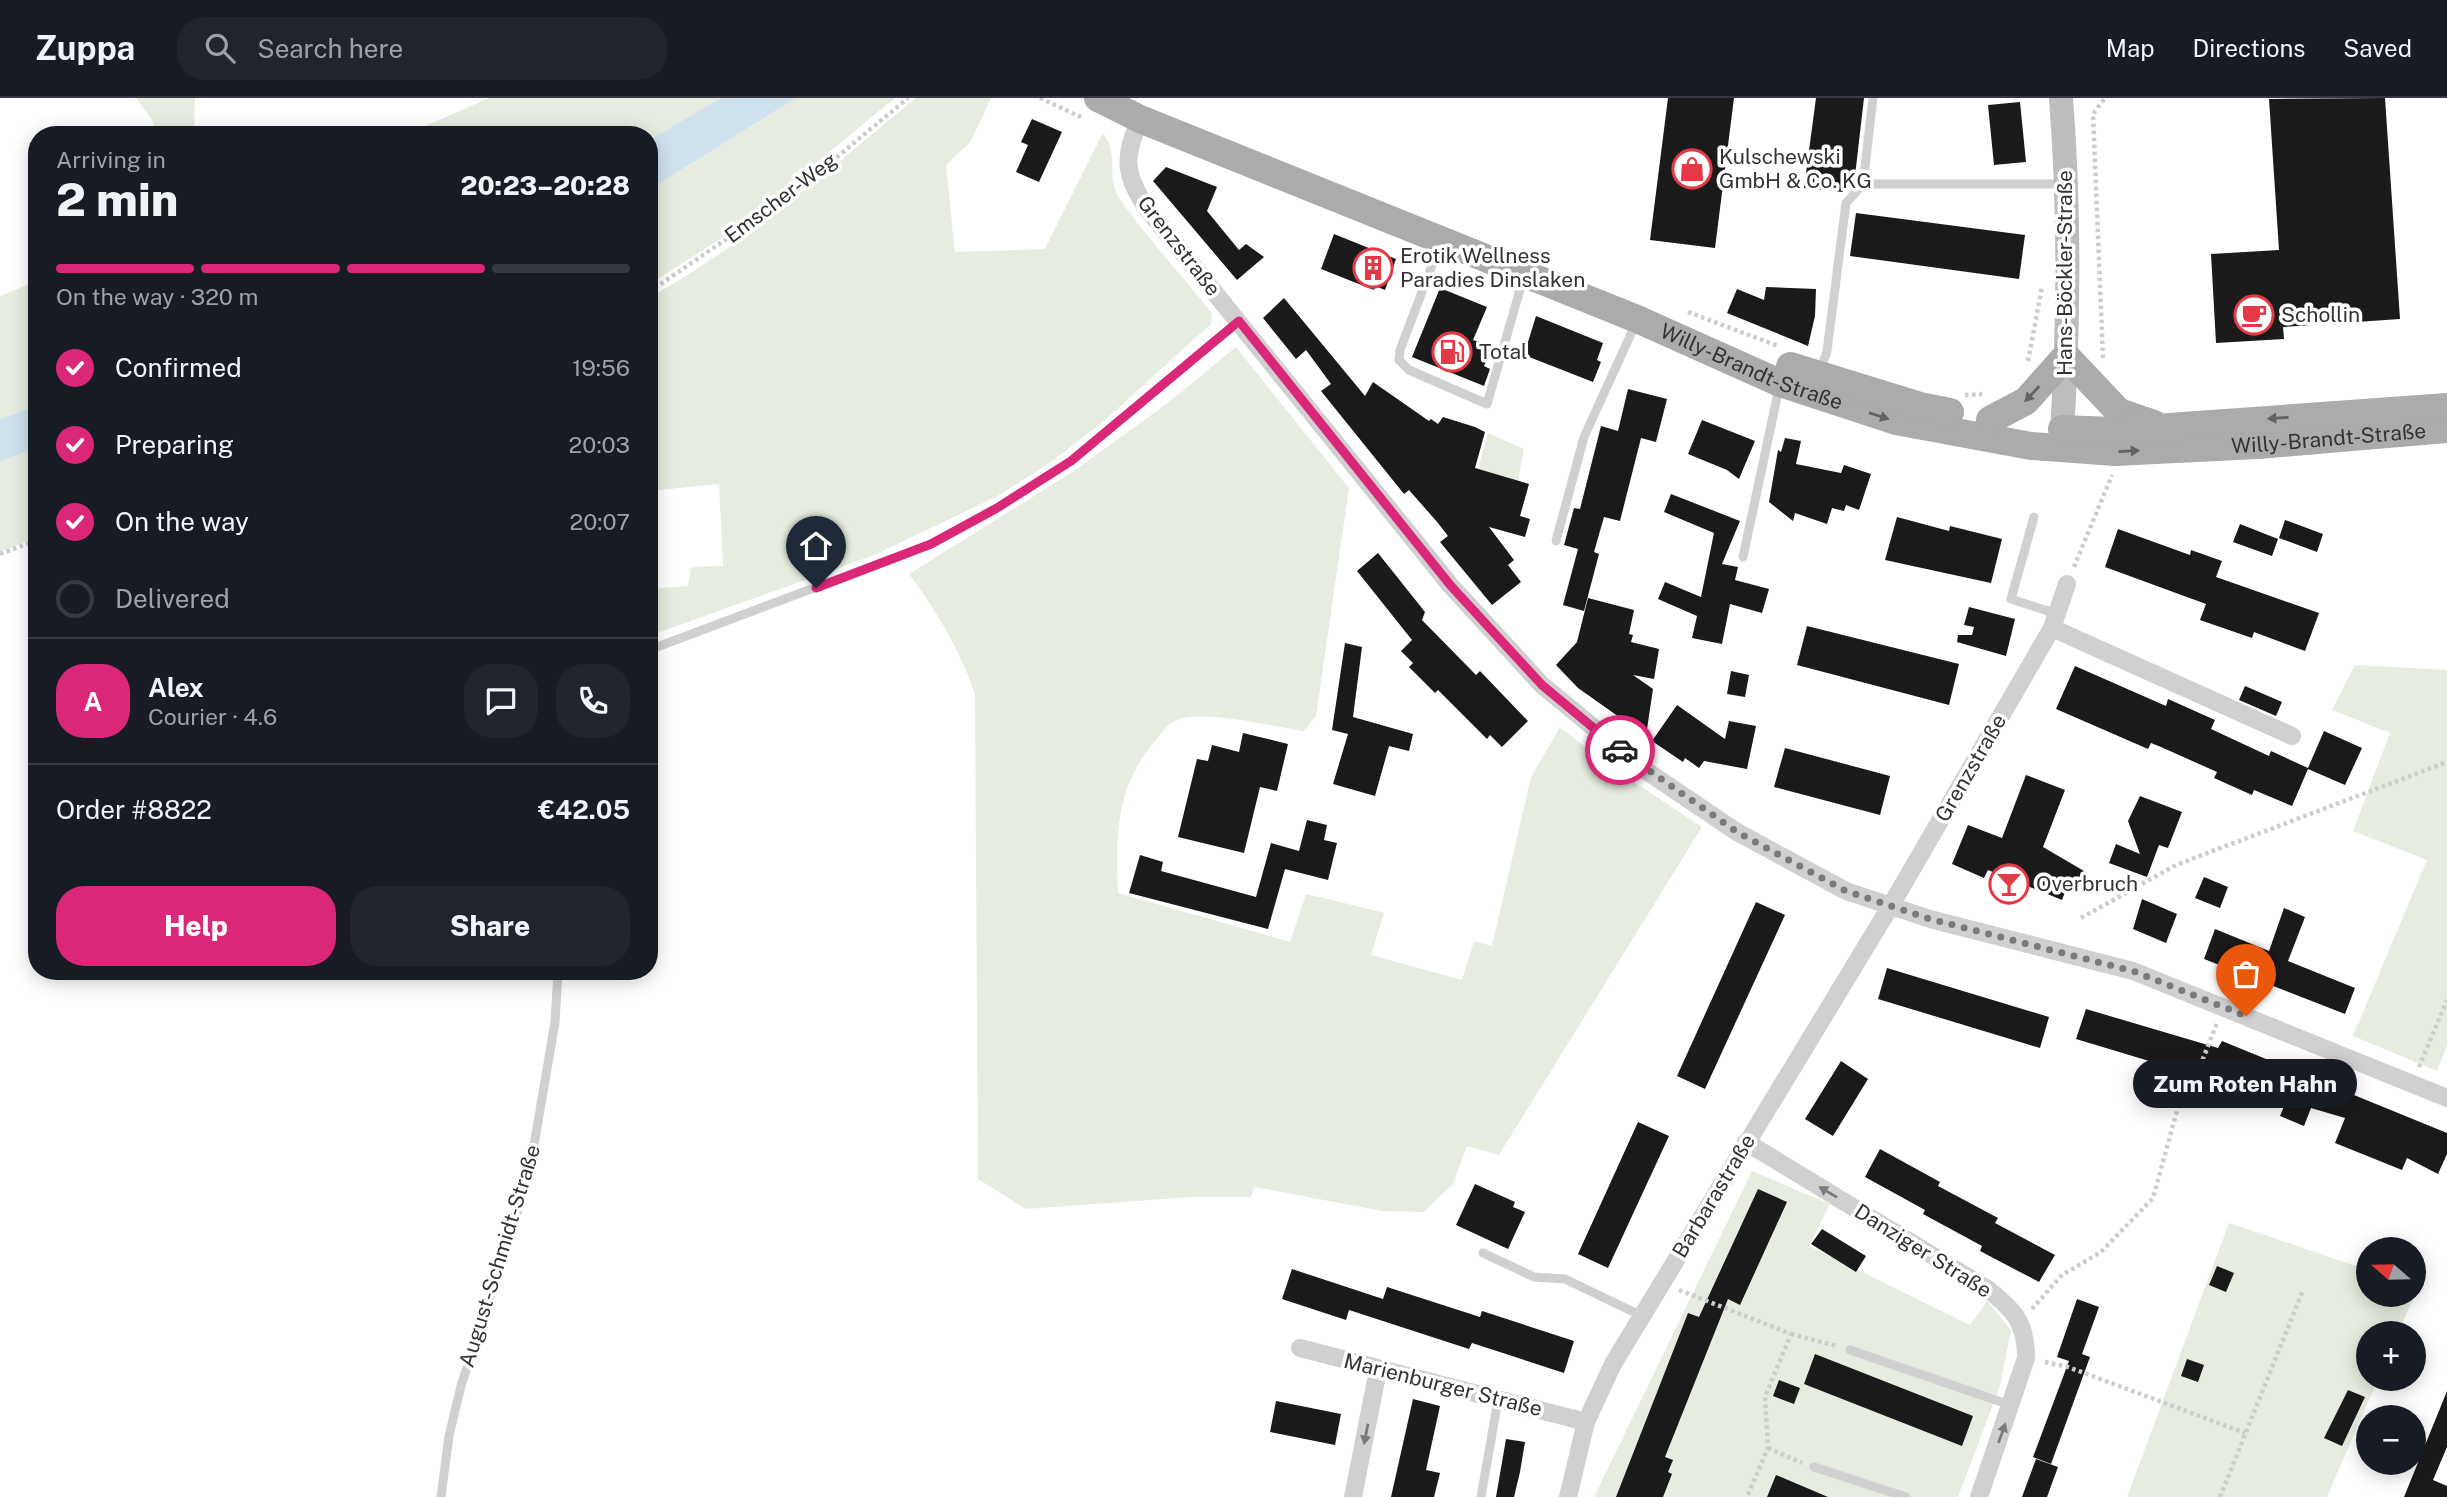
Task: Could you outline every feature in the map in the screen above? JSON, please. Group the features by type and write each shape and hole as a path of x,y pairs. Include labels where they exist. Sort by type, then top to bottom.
{"main road":[{"name":"Willy-Brandt-Straße","path":"1098,98 1139,118 1637,319 1780,383 1817,385 1920,406 1990,407 2062,438 2115,452 2245,446 2447,429"},
{"name":"Hans-Böckler-Straße","path":"2061,98 2068,184 2062,438"},
{"path":"1637,319 1817,385"},
{"path":"1990,407 2019,407 2066,356 2119,412 2160,426"},
{"name":"Willy-Brandt-Straße","path":"1817,385 1896,421 2031,446 2062,438 2160,426 2447,407"}],"street":[{"name":"Grenzstraße","path":"1139,118 1127,163 1130,183 1148,210 1451,586 1542,685 1645,770 1737,832 1806,872 1890,907 2133,971 2447,1098"},
{"name":"Grenzstraße","path":"1890,907 2054,621 2067,584"},
{"path":"2054,621 2292,736"},
{"name":"Barbarastraße","path":"1568,1497 1586,1422 1613,1364 1890,907"},
{"name":"Danziger Straße","path":"1746,1142 1989,1290 2016,1313 2020,1323"},
{"path":"1979,1497 2026,1358 2026,1338 2020,1323"},
{"name":"Marienburger Straße","path":"1300,1348 1586,1422"},
{"path":"1353,1497 1378,1370"}],"lane":[{"path":"1817,385 1827,351 1846,202 1863,184 1873,98"},
{"path":"1863,184 2068,184"},
{"path":"1441,240 1400,349 1399,360 1409,370 1487,404 1525,274"},
{"path":"1556,541 1584,437 1637,319"},
{"path":"658,647 931,544 997,508 1071,461 1239,321"},
{"path":"1743,557 1780,383"},
{"path":"2034,517 2011,599 2054,621"},
{"name":"August-Schmidt-Straße","path":"441,1497 449,1436 461,1386 529,1175 555,1022 557,980"},
{"path":"1483,1253 1535,1277 1565,1279 1642,1316"},
{"path":"1850,1350 2012,1405"},
{"path":"1481,1497 1498,1400"},
{"path":"1814,1467 1906,1497"}],"path":[{"name":"Emscher-Weg","path":"658,286 795,192 908,98"},
{"path":"2105,98 2093,114 2101,354 2105,363"},
{"path":"2028,363 2043,282"},
{"path":"1676,307 1786,349"},
{"path":"1959,396 1990,407"},
{"path":"2067,584 2114,471"},
{"path":"0,554 28,543"},
{"path":"2081,918 2176,865 2447,762"},
{"path":"2412,1084 2447,1000"},
{"path":"2020,1323 2062,1275 2101,1252 2152,1198 2184,1085 2197,1074 2224,1007"},
{"path":"1662,1283 1791,1334 1850,1350"},
{"path":"2220,1497 2303,1290"},
{"path":"1747,1497 1768,1448 1765,1397 1791,1334"},
{"path":"2068,1367 2245,1433"},
{"path":"1768,1448 1814,1467"}],"shaded area":[{"path":"136,98 195,98 194,126 154,126"},
{"path":"489,98 721,98 658,135 658,126 425,126"},
{"path":"796,98 895,98 734,230 658,279 658,184"},
{"path":"916,98 991,98 971,141 946,165 955,252 1045,249 1103,133 1108,140 1114,182 1120,199 1212,313 1211,324 1104,421 1051,462 996,497 872,556 658,633 658,588 688,586 691,567 723,566 719,484 658,490 658,292 754,229"},
{"path":"28,285 28,408 0,419 0,296"},
{"path":"1236,347 1349,488 1316,716 1304,731 1203,717 1188,717 1167,726 1141,760 1125,795 1118,832 1118,893 1290,942 1306,894 1373,910 1384,913 1371,955 1462,980 1474,941 1492,946 1531,777 1560,727 1604,762 1702,827 1499,1155 1467,1146 1453,1184 1424,1212 1383,1211 1254,1187 1251,1197 1191,1197 1026,1209 978,1179 975,694 947,631 909,574 1074,471 1165,405"},
{"path":"1488,433 1524,449 1518,481 1478,469"},
{"path":"28,451 28,541 0,552 0,462"},
{"path":"2355,665 2447,670 2447,1046 2437,1071 2353,1036 2427,860 2353,831 2390,733 2332,710"},
{"path":"1752,1171 1830,1204 1809,1246 1970,1325 1987,1301 2011,1330 2000,1386 1958,1497 1594,1497"},
{"path":"2229,1223 2356,1266 2356,1307 2409,1307 2403,1321 2356,1321 2356,1391 2373,1391 2367,1405 2356,1405 2356,1430 2327,1497 2127,1497"}],"water":[{"path":"721,98 796,98 658,184 658,135"},
{"path":"28,408 28,451 0,462 0,419"}],"building":[{"name":"Kulschewski GmbH & Co. KG","path":"1668,98 1734,98 1715,248 1650,240"},
{"path":"1816,98 1864,98 1855,176 1845,174 1843,192 1804,188"},
{"path":"2385,98 2400,319 2283,327 2284,339 2216,343 2211,254 2279,250 2269,99"},
{"path":"2020,102 2026,162 1994,165 1988,105"},
{"path":"1032,119 1062,132 1039,182 1016,172 1028,145 1021,142"},
{"path":"1166,167 1217,187 1207,211 1239,250 1246,244 1264,257 1237,280 1153,181"},
{"path":"1856,213 2025,235 2019,279 1850,256"},
{"path":"1334,234 1396,259 1385,290 1375,286 1374,290 1321,269"},
{"path":"1766,287 1816,289 1815,316 1808,346 1727,313 1737,289 1764,300"},
{"name":"Total","path":"1440,288 1487,307 1473,340 1492,347 1484,366 1490,369 1484,386 1412,357"},
{"path":"1284,298 1365,396 1373,382 1429,421 1431,419 1438,424 1443,417 1485,432 1475,468 1529,484 1520,516 1530,519 1525,537 1489,527 1514,560 1508,565 1521,582 1492,605 1440,542 1448,536 1438,523 1409,490 1404,494 1321,391 1331,384 1306,350 1296,359 1263,318"},
{"path":"1536,316 1603,343 1597,360 1601,362 1593,382 1524,355"},
{"path":"1628,389 1667,399 1656,442 1641,438 1620,521 1604,517 1594,552 1599,554 1584,611 1563,605 1578,549 1564,545 1574,508 1580,509 1601,426 1618,431"},
{"path":"1702,420 1755,441 1739,479 1727,470 1688,454"},
{"path":"1785,438 1801,441 1796,464 1841,473 1844,465 1871,474 1859,510 1846,505 1844,511 1832,508 1827,524 1795,513 1793,521 1769,502 1778,450 1781,452"},
{"path":"1671,494 1740,521 1722,564 1738,567 1735,580 1769,589 1762,613 1730,604 1722,644 1692,638 1697,616 1658,599 1665,582 1701,597 1714,533 1664,512"},
{"path":"1897,517 1949,531 1950,526 2002,539 1991,583 1885,560"},
{"path":"2285,520 2323,534 2317,552 2279,538"},
{"path":"2240,524 2278,539 2272,556 2233,542"},
{"path":"2118,529 2190,555 2191,550 2222,561 2216,577 2319,613 2305,651 2254,632 2252,638 2200,620 2206,604 2105,567"},
{"path":"1378,553 1425,612 1422,620 1476,675 1480,671 1528,721 1502,747 1490,735 1487,739 1438,690 1435,693 1409,667 1413,663 1401,651 1412,640 1357,571"},
{"path":"1588,598 1634,610 1629,634 1633,635 1631,642 1659,649 1654,679 1633,675 1653,689 1646,736 1578,688 1556,665 1577,642"},
{"path":"1969,607 2015,619 2006,656 1957,642 1958,635 1972,635 1974,627 1964,625"},
{"path":"1807,626 1959,664 1949,705 1797,665"},
{"path":"1345,643 1362,647 1353,717 1413,734 1409,751 1389,746 1375,796 1333,784 1348,734 1332,730"},
{"path":"2075,666 2166,706 2168,699 2215,720 2211,729 2269,756 2271,751 2308,768 2324,731 2362,748 2345,785 2308,769 2292,806 2254,790 2252,795 2214,778 2217,772 2161,747 2151,743 2148,749 2056,709"},
{"path":"1731,671 1749,675 1745,697 1727,694"},
{"path":"2245,686 2282,702 2276,716 2239,700"},
{"path":"1677,705 1725,739 1729,721 1756,726 1747,769 1704,761 1699,768 1685,758 1683,762 1652,741"},
{"path":"1243,733 1288,744 1277,791 1260,787 1244,853 1178,837 1197,759 1208,761 1212,745 1239,752"},
{"path":"1785,748 1890,776 1880,815 1774,787"},
{"path":"2026,775 2065,790 2043,847 2084,871 2076,890 2067,887 2062,900 1988,870 1984,878 1952,864 1968,825 2002,838"},
{"path":"2140,796 2182,812 2168,848 2159,845 2147,877 2109,863 2116,844 2140,854 2128,821"},
{"path":"1307,820 1327,825 1324,840 1337,843 1328,880 1285,869 1268,929 1129,893 1140,855 1163,862 1161,871 1256,897 1271,843 1299,851"},
{"path":"2204,877 2228,887 2220,908 2195,898"},
{"path":"2142,899 2177,914 2166,943 2133,929"},
{"path":"1756,902 1785,915 1705,1089 1677,1076"},
{"path":"2284,908 2305,917 2288,961 2355,988 2345,1014 2204,959 2215,929 2269,951"},
{"path":"1887,968 2049,1017 2040,1048 1878,999"},
{"path":"2086,1009 2218,1048 2222,1041 2447,1133 2447,1154 2438,1174 2407,1158 2402,1170 2335,1143 2345,1118 2311,1108 2304,1126 2280,1116 2287,1099 2244,1082 2237,1102 2206,1089 2209,1079 2076,1039"},
{"path":"1841,1061 1868,1079 1833,1136 1805,1119"},
{"path":"1638,1122 1669,1136 1608,1268 1578,1254"},
{"path":"1880,1149 1940,1182 1938,1186 1998,1218 1995,1223 2055,1255 2039,1282 1980,1251 1982,1246 1923,1214 1925,1210 1865,1177"},
{"path":"1475,1184 1515,1202 1513,1207 1525,1212 1508,1249 1456,1225"},
{"path":"1758,1189 1787,1202 1740,1305 1728,1299 1665,1457 1673,1460 1668,1472 1672,1474 1663,1497 1616,1497 1688,1313 1699,1317"},
{"path":"1822,1229 1866,1256 1856,1272 1811,1244"},
{"path":"2217,1266 2234,1273 2226,1292 2209,1285"},
{"path":"1292,1269 1383,1299 1387,1287 1480,1317 1482,1311 1574,1341 1564,1373 1472,1343 1469,1349 1349,1310 1346,1320 1282,1299"},
{"path":"2077,1299 2099,1307 2082,1354 2090,1357 2051,1464 2033,1457 2069,1361 2057,1357"},
{"path":"1815,1354 1973,1416 1962,1446 1804,1384"},
{"path":"2187,1359 2204,1365 2198,1382 2181,1376"},
{"path":"1779,1380 1800,1388 1794,1404 1773,1396"},
{"path":"2348,1390 2365,1397 2361,1405 2356,1405 2356,1416 2342,1446 2324,1438"},
{"path":"2447,1391 2447,1447 2433,1480 2447,1486 2447,1497 2404,1497 2413,1475 2426,1475 2426,1443"},
{"path":"1413,1399 1440,1406 1426,1470 1440,1473 1434,1497 1391,1497"},
{"path":"1276,1401 1341,1414 1335,1445 1270,1432"},
{"path":"1506,1439 1525,1442 1520,1472 1514,1497 1496,1497"},
{"path":"2036,1459 2058,1467 2047,1497 2022,1497"},
{"path":"1776,1475 1828,1497 1767,1497"}],"way so far":[{"path":"1620,750 1737,832 1806,872 1846,891 1930,919 2133,971 2246,1016"}],"place":[{"name":"Kulschewski GmbH & Co. KG","path":"1692,169"},
{"name":"Erotik Wellness Paradies Dinslaken","path":"1373,268"},
{"name":"Schollin","path":"2254,315"},
{"name":"Total","path":"1452,352"},
{"name":"Overbruch","path":"2009,884"},
{"name":"Zum Roten Hahn","path":"2246,1016"}],"route":[{"path":"816,588 931,544 997,508 1071,461 1239,321 1451,586 1542,685 1589,727 1620,750"}]}
